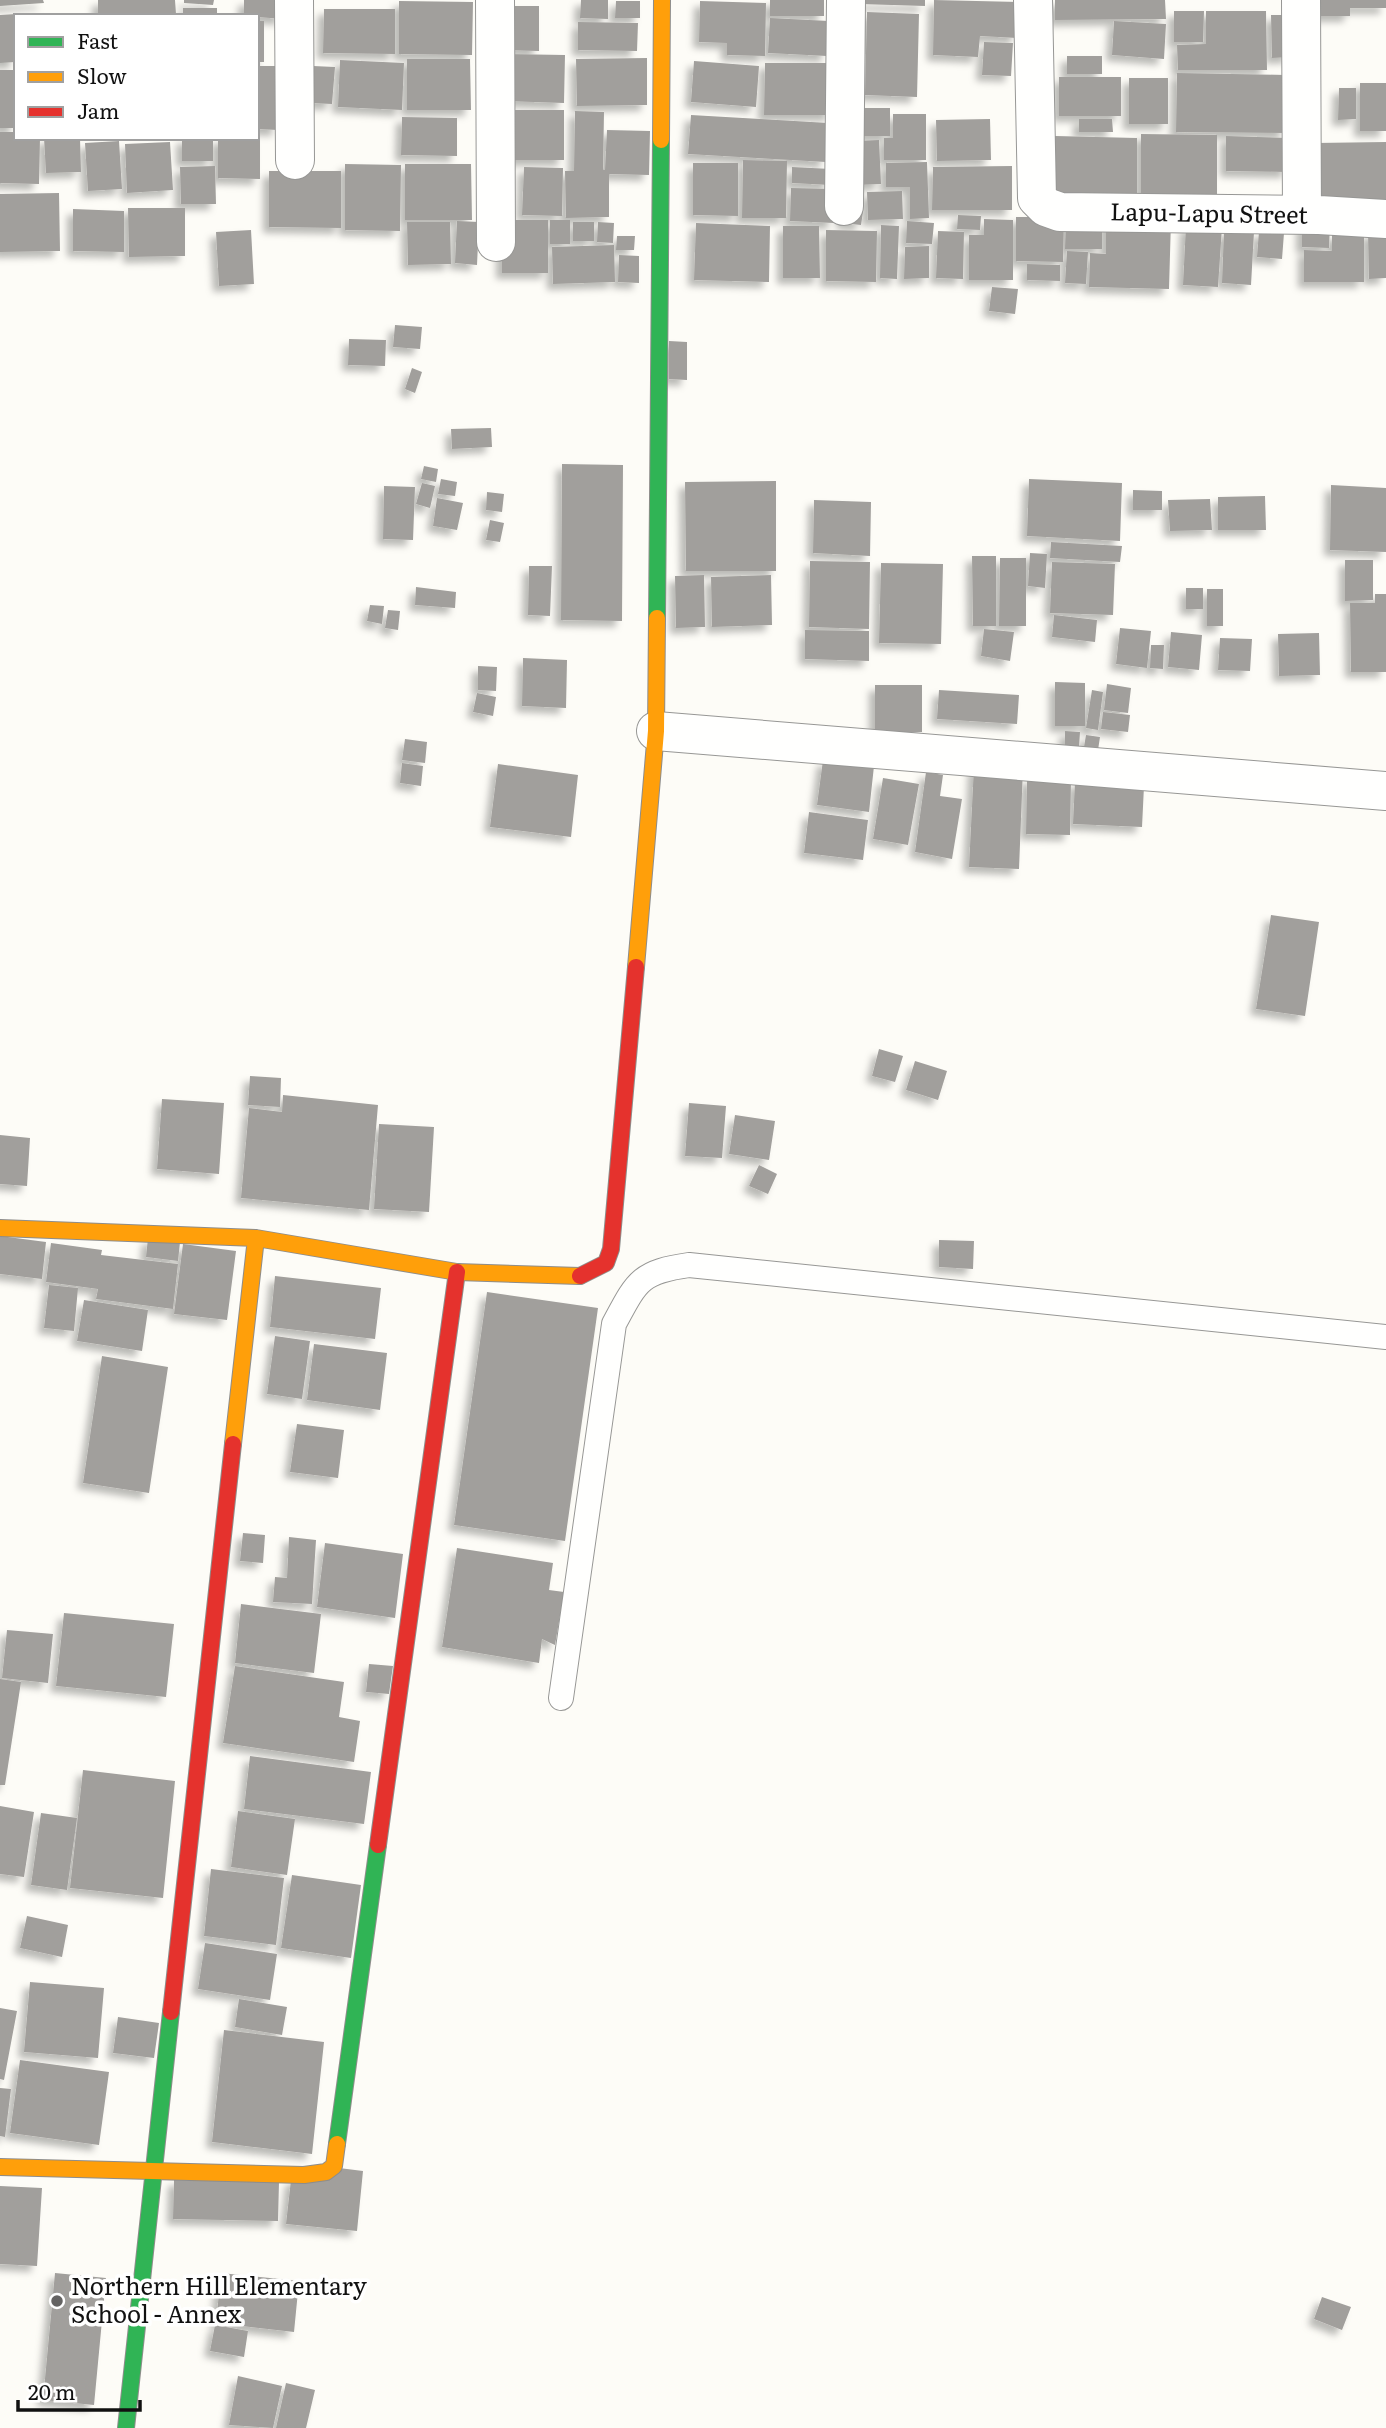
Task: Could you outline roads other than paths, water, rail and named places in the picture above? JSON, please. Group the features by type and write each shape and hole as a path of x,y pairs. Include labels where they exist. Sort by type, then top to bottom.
{"street":[{"path":"294,0 295,160"},
{"path":"495,0 496,242"},
{"path":"0,1228 256,1238 457,1272 578,1277 606,1263 611,1248 656,731 662,0"},
{"path":"844,206 846,0"},
{"name":"Lapu-Lapu Street","path":"1033,0 1037,198 1046,207 1060,212 1302,215 1386,219"},
{"path":"1301,0 1302,215"},
{"path":"656,731 1386,791"},
{"path":"126,2428 256,1238"},
{"path":"0,2167 304,2175 326,2172 334,2166 457,1272"}],"lane":[{"path":"561,1698 614,1324 634,1286 657,1270 690,1265 1386,1337"}],"place":[{"name":"Northern Hill Elementary School - Annex","path":"57,2301"}]}
